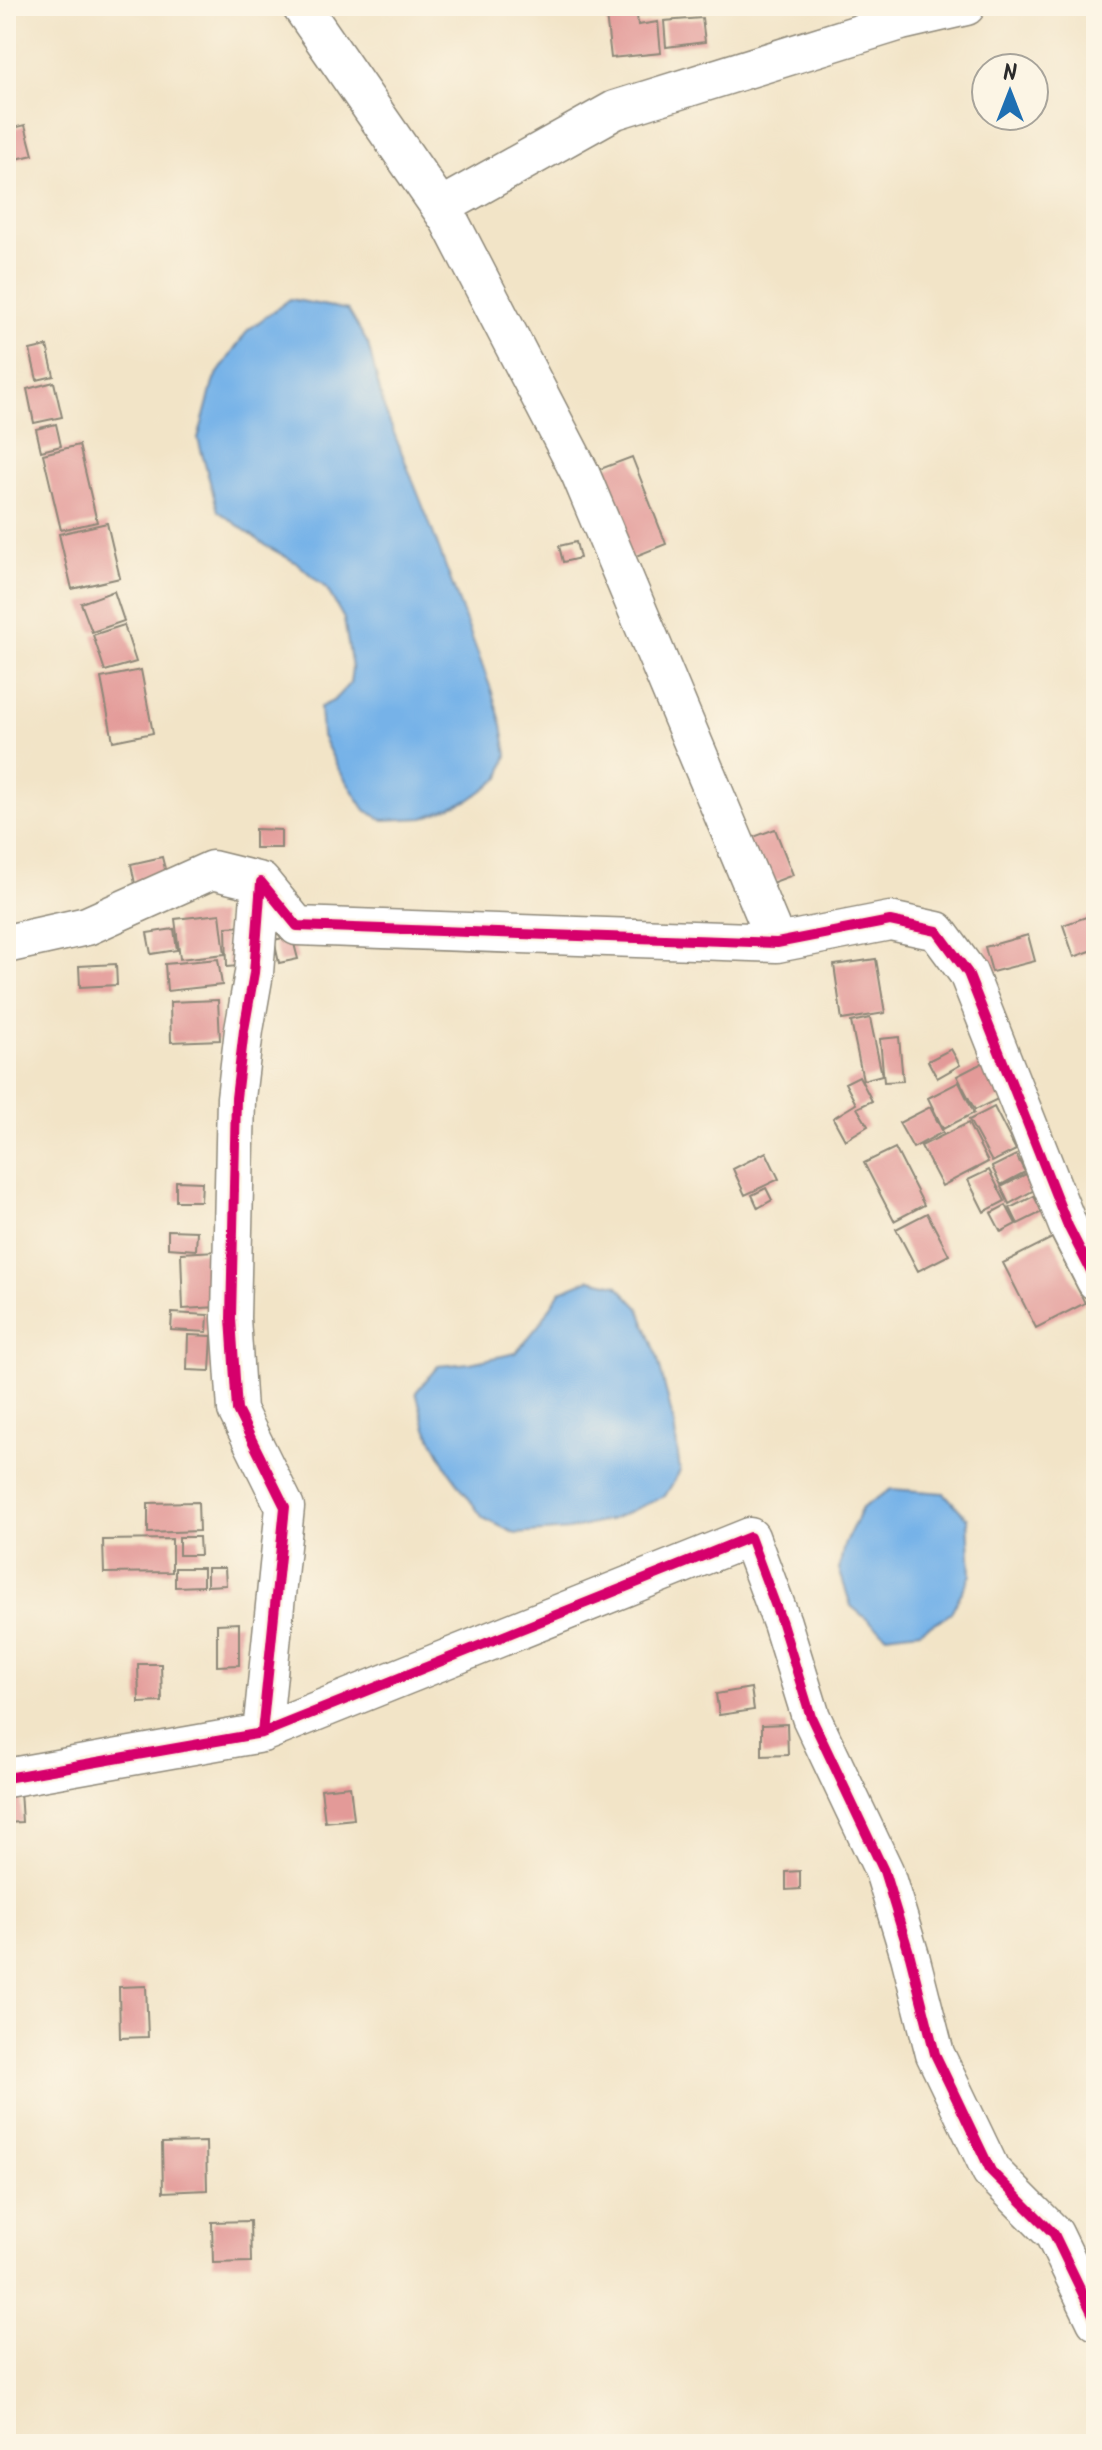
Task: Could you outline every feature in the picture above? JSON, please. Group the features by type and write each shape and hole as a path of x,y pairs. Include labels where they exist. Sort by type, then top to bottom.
{"street":[{"path":"301,6 441,207 580,473 777,943"},
{"path":"441,207 615,110 901,21 966,6"},
{"path":"6,944 87,926 212,870 261,882 297,926 777,943 890,921 937,931 968,973 1068,1226 1096,1281"},
{"path":"261,882 254,973 236,1098 231,1318 237,1410 285,1507 262,1733"},
{"path":"6,1778 262,1733 750,1537 782,1623 811,1717 884,1871 935,2054 991,2171 1054,2234 1096,2321"}],"water":[{"path":"290,299 348,310 368,344 384,408 428,519 502,725 507,755 500,778 469,800 424,818 383,820 365,810 339,770 322,736 320,707 333,701 350,683 352,668 344,619 327,589 297,563 268,547 218,511 198,439 214,379 248,330"},
{"path":"590,1279 617,1285 639,1308 657,1355 674,1424 680,1471 665,1496 613,1519 569,1530 516,1534 483,1518 449,1471 426,1428 416,1392 438,1366 516,1353 542,1321 560,1291"},
{"path":"891,1489 944,1493 968,1519 971,1575 950,1614 920,1631 886,1635 851,1606 839,1569 844,1545 862,1508"}],"building":[{"path":"605,6 636,6 638,25 658,22 661,53 611,58"},
{"path":"702,18 705,42 666,47 664,21"},
{"path":"25,125 33,155 8,161 6,130"},
{"path":"47,346 54,376 37,380 30,350"},
{"path":"54,382 62,417 34,423 27,389"},
{"path":"56,424 61,446 41,451 36,429"},
{"path":"79,445 97,522 61,530 43,454"},
{"path":"632,457 666,544 621,562 587,474"},
{"path":"107,523 120,578 72,589 59,534"},
{"path":"576,542 580,558 563,562 559,546"},
{"path":"114,591 124,621 92,632 81,603"},
{"path":"124,625 136,662 105,671 93,635"},
{"path":"141,670 153,733 113,741 101,678"},
{"path":"255,829 281,830 281,848 255,848"},
{"path":"775,829 793,875 761,887 743,841"},
{"path":"162,857 167,877 135,884 131,864"},
{"path":"220,914 225,954 180,959 175,919"},
{"path":"1089,916 1096,949 1074,957 1063,925"},
{"path":"247,926 249,965 227,967 226,927"},
{"path":"174,929 177,950 151,954 147,933"},
{"path":"1028,935 1035,961 992,972 985,947"},
{"path":"292,936 298,959 279,963 274,940"},
{"path":"218,959 222,985 167,991 165,964"},
{"path":"876,959 885,1013 842,1020 834,965"},
{"path":"116,964 117,985 80,987 79,966"},
{"path":"218,1000 220,1040 171,1042 170,1002"},
{"path":"870,1018 882,1075 863,1080 851,1022"},
{"path":"899,1037 903,1081 884,1082 880,1039"},
{"path":"951,1049 960,1065 937,1078 928,1061"},
{"path":"984,1062 1002,1097 975,1110 957,1076"},
{"path":"859,1076 872,1101 857,1108 868,1126 845,1140 833,1118 856,1104 845,1083"},
{"path":"959,1082 974,1113 943,1129 928,1098"},
{"path":"930,1107 943,1132 913,1148 899,1123"},
{"path":"994,1107 1016,1150 992,1162 969,1120"},
{"path":"968,1123 988,1162 942,1186 921,1146"},
{"path":"895,1148 924,1205 894,1221 864,1163"},
{"path":"766,1152 779,1179 745,1195 733,1169"},
{"path":"1016,1155 1025,1172 1001,1185 992,1167"},
{"path":"989,1170 1005,1201 984,1212 968,1180"},
{"path":"1026,1174 1034,1190 1009,1204 1001,1187"},
{"path":"176,1181 202,1182 201,1201 176,1201"},
{"path":"766,1188 772,1200 758,1208 752,1195"},
{"path":"1034,1196 1042,1212 1018,1224 1010,1208"},
{"path":"1006,1205 1016,1224 1001,1232 991,1213"},
{"path":"927,1213 949,1255 918,1271 896,1229"},
{"path":"168,1230 197,1231 196,1250 168,1248"},
{"path":"1052,1238 1085,1303 1036,1328 1003,1263"},
{"path":"216,1251 218,1307 183,1309 181,1253"},
{"path":"172,1313 208,1315 207,1332 171,1330"},
{"path":"188,1335 212,1336 210,1371 187,1370"},
{"path":"198,1502 199,1531 148,1533 148,1503"},
{"path":"179,1537 199,1537 200,1555 179,1555"},
{"path":"172,1539 172,1572 104,1573 103,1540"},
{"path":"175,1568 203,1568 203,1586 175,1587"},
{"path":"207,1568 225,1568 226,1585 207,1586"},
{"path":"239,1623 239,1665 217,1666 217,1624"},
{"path":"138,1664 161,1664 162,1702 139,1703"},
{"path":"751,1688 754,1710 719,1715 716,1694"},
{"path":"787,1724 788,1755 762,1756 762,1725"},
{"path":"350,1786 354,1819 325,1822 321,1789"},
{"path":"20,1791 22,1822 6,1823 6,1792"},
{"path":"800,1871 800,1889 786,1890 786,1872"},
{"path":"146,1986 148,2037 120,2038 119,1987"},
{"path":"206,2142 207,2190 163,2192 162,2143"},
{"path":"250,2221 251,2262 213,2263 212,2222"}],"cycle path":[{"path":"6,1778 262,1733 285,1507 237,1410 231,1318 236,1098 254,973 261,882 297,926 777,943 890,921 937,931 968,973 1068,1226 1096,1281"},
{"path":"262,1733 750,1537 782,1623 811,1717 884,1871 935,2054 991,2171 1054,2234 1096,2321"}]}
